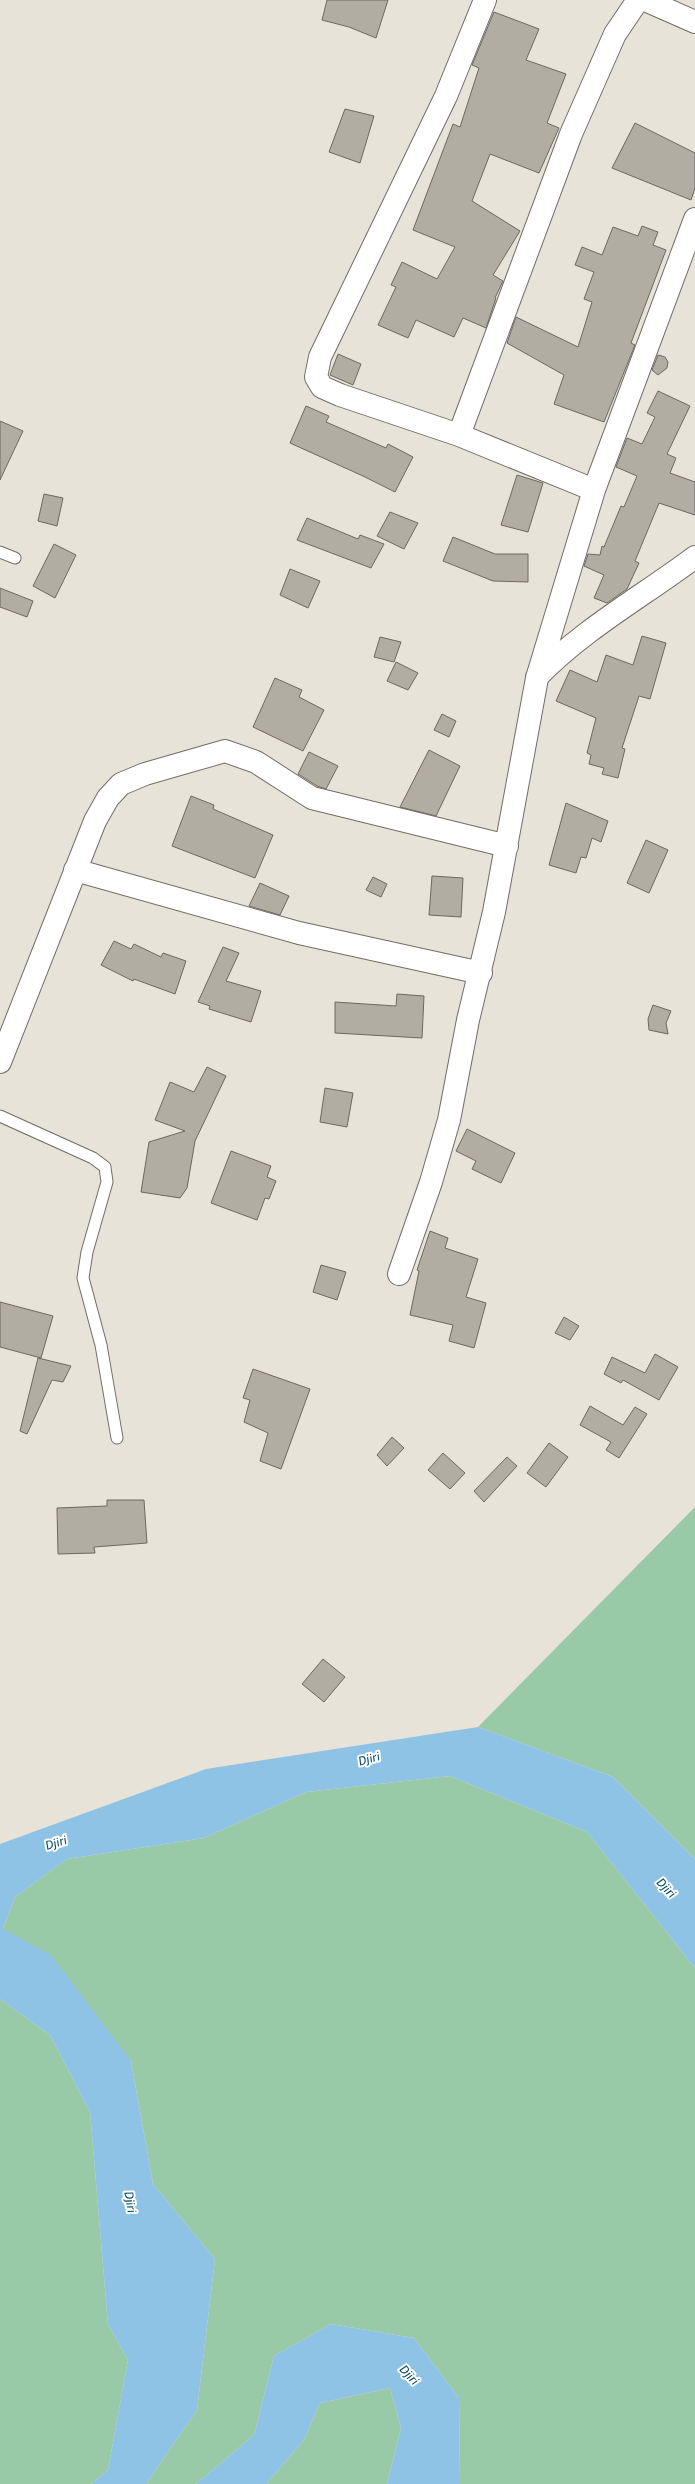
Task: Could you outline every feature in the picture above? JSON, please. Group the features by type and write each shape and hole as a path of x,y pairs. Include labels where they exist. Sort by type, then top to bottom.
{"street":[{"path":"485,0 446,96 316,368 316,377 322,387 382,410 459,435 594,490"},
{"path":"459,435 571,134 615,34 638,0"},
{"path":"644,0 695,22"},
{"path":"399,1274 431,1182 449,1120 468,1020 481,973 507,846 537,678 594,490 695,219"},
{"path":"537,678 552,661 607,619 695,557"},
{"path":"0,1062 95,821 108,798 121,784 145,774 225,751 256,762 312,798 507,846"},
{"path":"76,870 299,933 481,973"}],"lane":[{"path":"0,552 15,558"},
{"path":"0,1116 93,1158 105,1167 107,1182 87,1252 83,1278 101,1345 117,1438"}],"green space":[{"path":"695,1507 695,1859 613,1777 478,1727"},
{"path":"450,1776 587,1832 695,1968 695,2484 460,2484 459,2398 414,2338 331,2324 274,2356 254,2435 196,2484 146,2484 197,2410 215,2259 153,2184 131,2061 3,1929 15,1897 67,1859 204,1838 306,1792"},
{"path":"0,1999 50,2035 90,2112 108,2324 128,2360 108,2470 91,2484 0,2484"},
{"path":"390,2388 401,2428 387,2484 266,2484 304,2440 320,2403"}],"water":[{"name":"Djiri","path":"478,1727 613,1777 695,1859 695,1968 587,1832 450,1776 306,1792 204,1838 67,1859 15,1897 3,1929 51,1955 131,2061 153,2184 215,2259 197,2410 146,2484 91,2484 108,2470 128,2360 108,2324 90,2112 50,2035 0,1999 0,1844 206,1769"},
{"name":"Djiri","path":"331,2324 414,2338 459,2398 460,2484 387,2484 401,2428 390,2388 320,2403 304,2440 266,2484 196,2484 254,2435 274,2356"}],"building":[{"path":"327,0 388,0 376,38 349,27 322,20"},
{"path":"494,12 539,29 526,60 566,74 547,123 559,128 539,173 490,154 472,201 520,231 493,275 503,281 495,298 486,328 463,318 454,337 416,320 408,338 378,325 396,287 391,285 402,262 437,279 455,247 413,230 453,124 460,127 479,68 472,65"},
{"path":"345,109 374,116 360,163 329,152"},
{"path":"635,123 695,153 695,188 691,200 612,168"},
{"path":"642,226 658,232 653,245 666,250 631,343 635,345 604,422 554,404 564,375 507,343 516,317 578,347 592,302 584,299 594,272 575,265 582,247 602,255 613,227 638,236"},
{"path":"338,354 361,364 353,385 330,375"},
{"path":"658,355 665,357 668,362 667,368 658,375 652,370"},
{"path":"658,391 690,406 667,454 676,458 670,473 695,482 695,515 659,503 635,561 639,563 627,589 607,603 594,598 604,575 584,566 588,554 600,555 602,546 604,547 621,506 624,507 637,476 616,467 627,438 642,444 655,417 647,413"},
{"path":"306,406 329,416 326,422 386,448 388,444 413,457 395,492 290,443"},
{"path":"0,421 23,431 0,480"},
{"path":"517,475 543,483 528,532 501,525"},
{"path":"44,494 63,498 57,526 38,521"},
{"path":"390,512 418,523 404,549 377,536"},
{"path":"307,518 358,539 360,535 384,544 371,568 297,540"},
{"path":"453,537 495,554 528,554 528,582 493,581 443,561"},
{"path":"54,544 76,555 55,598 33,586"},
{"path":"290,569 320,581 308,608 280,595"},
{"path":"0,588 33,601 27,617 0,607"},
{"path":"642,636 666,643 650,699 639,696 622,748 625,749 618,778 602,774 604,768 589,764 591,755 587,753 596,718 556,701 570,670 597,682 606,655 633,665"},
{"path":"380,637 401,642 394,662 374,657"},
{"path":"396,662 418,673 408,690 387,681"},
{"path":"275,678 302,690 299,697 324,710 303,751 253,727"},
{"path":"442,714 456,721 449,737 434,730"},
{"path":"429,750 460,766 436,816 400,807"},
{"path":"309,752 338,766 326,789 317,786 298,774"},
{"path":"191,796 214,805 213,809 273,835 255,878 172,846"},
{"path":"566,803 608,821 601,842 592,838 586,858 581,857 576,873 549,865"},
{"path":"646,840 668,850 649,893 627,883"},
{"path":"432,876 463,878 461,917 429,915"},
{"path":"373,877 387,884 381,897 366,890"},
{"path":"260,883 289,896 280,915 249,906"},
{"path":"114,941 131,949 134,944 161,957 163,953 186,961 175,994 134,979 133,981 101,965"},
{"path":"223,947 239,953 226,981 261,991 251,1022 209,1009 210,1006 198,1002"},
{"path":"397,994 424,996 422,1038 335,1033 335,1002 396,1006"},
{"path":"653,1005 671,1011 666,1023 668,1034 649,1030 648,1019"},
{"path":"207,1067 226,1076 195,1141 187,1188 180,1198 141,1192 149,1142 185,1131 155,1120 170,1082 194,1092"},
{"path":"325,1088 353,1093 347,1127 320,1122"},
{"path":"467,1129 515,1153 501,1183 472,1169 476,1161 456,1151"},
{"path":"231,1151 271,1166 267,1177 276,1181 269,1199 265,1198 257,1220 211,1203"},
{"path":"430,1231 448,1238 445,1248 478,1259 466,1297 486,1303 474,1348 449,1341 453,1325 410,1315 419,1271 417,1270"},
{"path":"321,1265 346,1272 337,1300 313,1292"},
{"path":"0,1302 53,1316 41,1358 0,1347"},
{"path":"564,1317 579,1326 570,1340 555,1333"},
{"path":"655,1354 678,1367 659,1400 623,1380 621,1383 604,1374 612,1357 645,1373"},
{"path":"38,1358 71,1366 63,1382 52,1380 27,1434 20,1431"},
{"path":"253,1369 310,1389 281,1469 260,1461 268,1433 244,1422 250,1400 243,1398"},
{"path":"590,1406 623,1425 635,1407 647,1414 619,1458 606,1450 611,1442 580,1425"},
{"path":"392,1437 404,1448 387,1466 377,1455"},
{"path":"549,1443 568,1457 546,1487 527,1473"},
{"path":"443,1453 465,1473 450,1489 428,1470"},
{"path":"507,1457 517,1466 484,1502 474,1491"},
{"path":"107,1500 144,1500 147,1543 94,1547 95,1553 58,1554 57,1508 107,1506"},
{"path":"323,1659 345,1677 324,1702 302,1684"}]}
